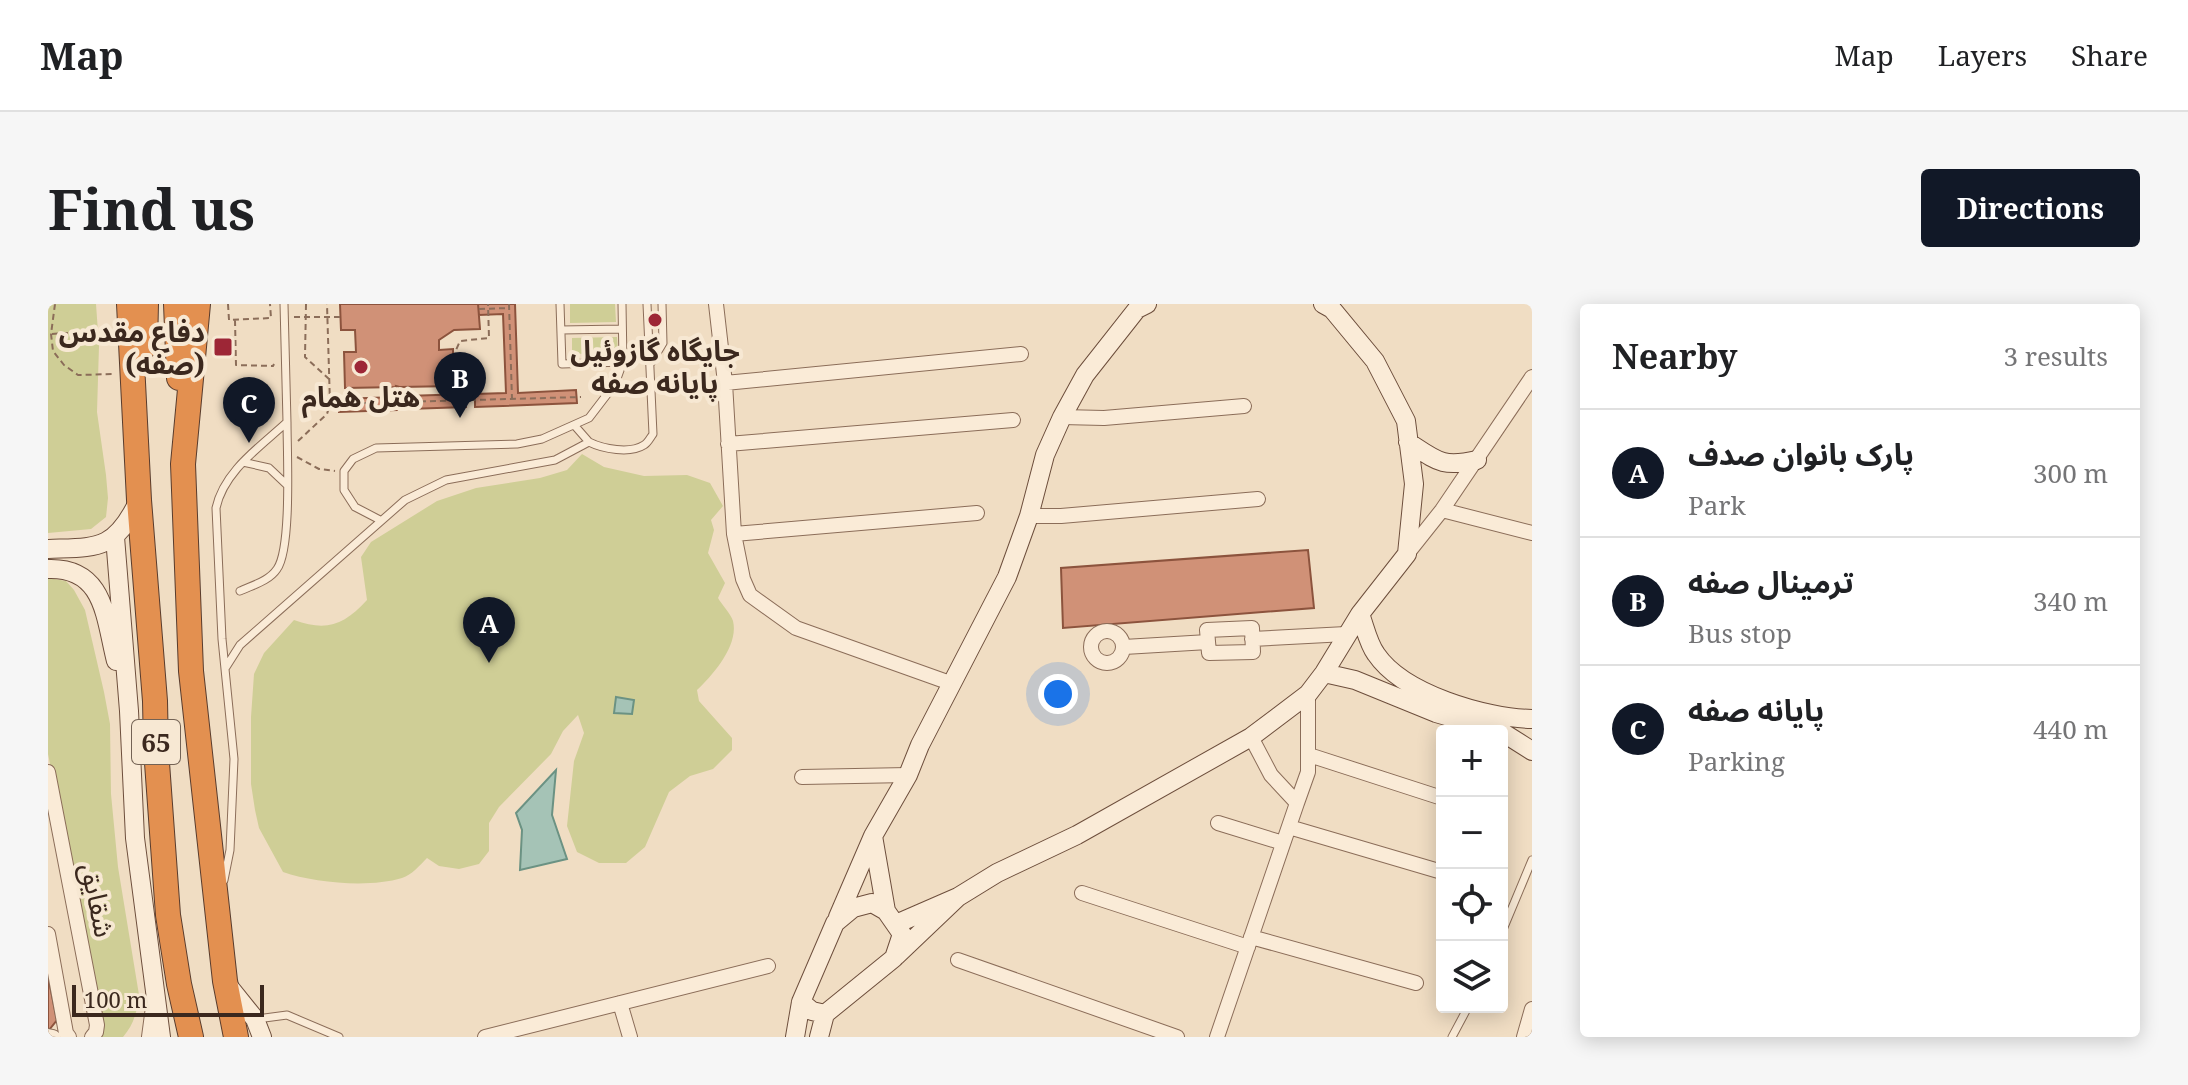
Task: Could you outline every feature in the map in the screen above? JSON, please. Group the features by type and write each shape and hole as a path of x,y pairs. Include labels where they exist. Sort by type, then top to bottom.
{"highway":[{"name":"65","path":"129,304 139,500 168,915 191,1037"},
{"path":"139,500 146,304"},
{"path":"176,304 183,464"},
{"name":"65","path":"198,304 183,464 191,671 225,981 236,1037"}],"street":[{"path":"716,304 725,383 734,534 743,579 750,595 796,628 953,684"},
{"path":"1323,304 1332,309 1375,361 1406,421 1414,484 1407,554"},
{"path":"795,1037 801,1002 873,836 908,775 920,745 1007,577 1029,516 1045,455 1062,417 1085,375 1141,306"},
{"path":"725,383 1021,354"},
{"path":"819,1037 825,1014 894,958 958,897 997,873 1077,835 1251,737 1308,694 1360,614 1442,510 1532,377"},
{"path":"1062,417 1104,418 1244,406"},
{"path":"728,444 1013,420"},
{"path":"1408,442 1433,459 1454,465 1477,460"},
{"path":"1029,516 1258,499"},
{"path":"48,549 93,547 115,537 128,523 139,500"},
{"path":"1442,510 1532,533"},
{"path":"734,534 977,513"},
{"path":"115,537 129,711 135,838 161,1037"},
{"path":"48,569 73,571 87,579 100,598 129,711"},
{"path":"1360,614 1373,652 1391,673 1464,708 1509,719 1532,719"},
{"path":"1124,647 1208,642 1207,630 1252,628 1252,639 1346,634"},
{"path":"1324,673 1355,680 1436,713 1476,725"},
{"path":"1217,1037 1308,772 1308,694"},
{"path":"1251,737 1271,775 1297,803"},
{"path":"1508,737 1532,751"},
{"path":"1309,755 1439,797"},
{"name":"شقایق","path":"48,772 97,1025 92,1037"},
{"path":"802,777 908,775"},
{"path":"1218,823 1283,843"},
{"path":"1289,827 1436,870"},
{"path":"873,836 891,918"},
{"path":"1082,893 1250,942 1416,983"},
{"path":"891,918 958,897"},
{"path":"835,923 853,908 872,903 891,918 902,934 894,958"},
{"name":"شقایق","path":"48,934 69,1037"},
{"path":"958,960 1177,1037"},
{"path":"48,966 57,980"},
{"path":"485,1037 768,966"},
{"path":"225,981 258,1028"},
{"path":"179,984 185,1037"},
{"path":"149,1037 155,991"},
{"path":"801,1002 812,1011 825,1014"},
{"path":"620,1003 630,1037"},
{"path":"1524,1037 1532,1009"}],"lane":[{"path":"240,591 267,580 277,570 284,554 287,422 284,304"},
{"path":"560,304 562,364 623,362"},
{"path":"380,520 355,507 344,490 344,471 353,459 376,448 517,444 542,439 589,418 615,384 623,362 622,304"},
{"path":"575,426 596,446 625,449 636,449 646,444 653,434 647,304"},
{"path":"650,365 663,343 662,304"},
{"path":"561,330 622,329"},
{"path":"217,915 230,850 234,759 222,639 216,508 219,495 233,472 287,422"},
{"path":"226,667 240,645 405,500 446,480 555,460 589,442"},
{"path":"243,462 269,468 287,485"},
{"path":"1508,918 1532,860"},
{"path":"1452,1037 1465,1013"},
{"path":"258,1028 287,1015 339,1037"}],"path":[{"path":"55,304 51,334 53,351 64,365 78,375 109,375"},
{"path":"228,304 229,320 272,318 270,304"},
{"path":"306,304 305,357 330,380"},
{"path":"327,304 330,404 327,414 287,452 319,469 344,471"},
{"path":"457,400 456,350 460,341 489,338 488,304"},
{"path":"479,309 509,306 512,399"},
{"path":"285,317 340,317"},
{"path":"235,320 236,365 273,366 279,352"},
{"path":"51,334 97,331"},
{"path":"330,404 581,397"}],"shaded area":[{"path":"48,304 96,304 99,346 97,412 108,498 106,517 91,529 48,533"},
{"path":"570,304 615,304 616,322 570,323"},
{"path":"617,337 618,353 572,354 572,338"},
{"path":"582,454 604,467 644,476 687,475 710,483 723,506 711,520 714,530 708,553 725,583 718,598 732,618 734,630 723,659 697,690 699,701 732,738 732,750 713,769 690,776 669,792 645,847 626,863 599,863 577,852 567,826 574,761 584,733 578,715 563,731 551,754 499,807 489,823 489,851 479,864 459,869 439,866 427,858 406,877 374,883 326,881 283,872 259,828 251,784 254,674 264,653 294,620 326,626 334,624 351,615 367,600 361,557 371,542 437,501 476,488 540,478 567,470"},
{"path":"48,578 66,581 85,610 110,724 111,794 118,867 139,995 134,1018 123,1037 98,1037 104,1030 48,754"},
{"path":"616,697 634,700 632,714 614,713"},
{"path":"556,770 552,815 567,859 520,870 522,830 516,813"}],"building":[{"path":"340,304 478,304 480,329 454,330 439,340 439,350 453,349 453,386 345,388 344,352 356,352 355,330 341,330"},
{"path":"478,304 515,304 518,393 576,390 577,403 475,407 475,394 506,393 503,314 479,315"},
{"path":"396,386 400,387 404,402 407,402 407,396 465,394 466,407 408,409 408,406 397,406 397,410 339,412 338,399 397,397 397,402 400,402"},
{"path":"1308,550 1314,608 1063,628 1061,568"},
{"path":"48,976 57,1020 49,1030 48,1029"}],"place":[{"name":"جایگاه گازوئیل پایانه صفه","path":"655,320"},
{"name":"دفاع مقدس (صفه)","path":"223,347"},
{"name":"هتل همام","path":"361,367"},
{"name":"ترمینال صفه","path":"460,418"},
{"name":"پایانه صفه","path":"249,443"},
{"name":"پارک بانوان صدف","path":"489,663"}]}
